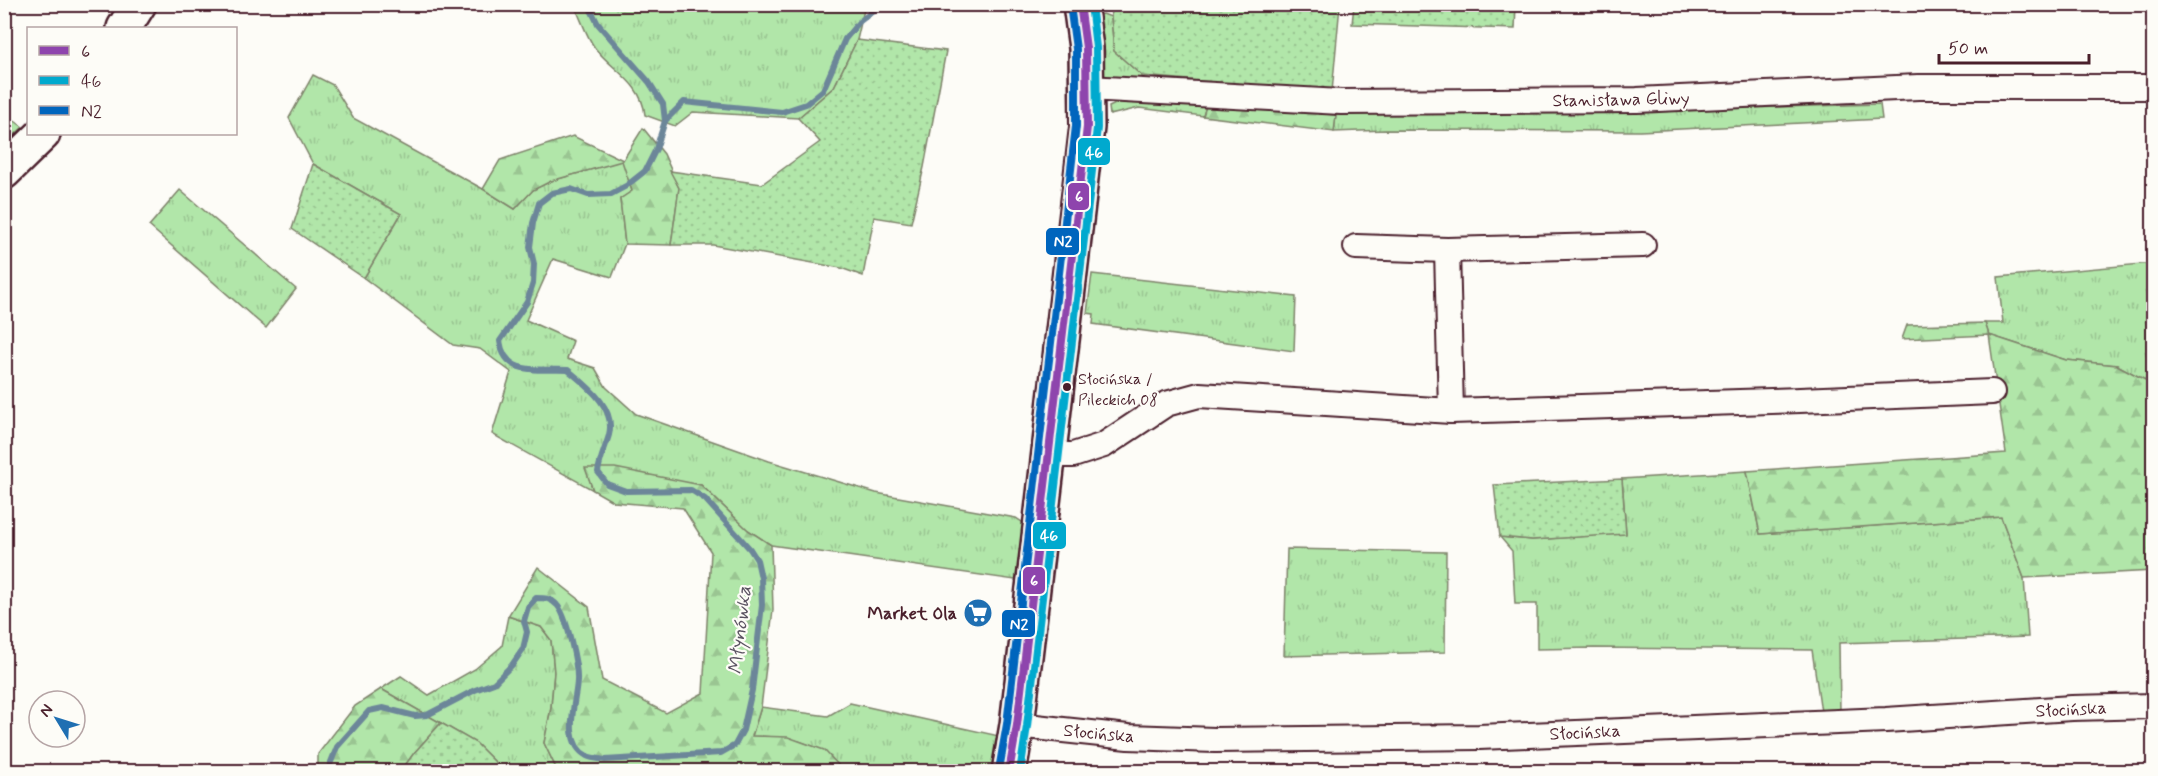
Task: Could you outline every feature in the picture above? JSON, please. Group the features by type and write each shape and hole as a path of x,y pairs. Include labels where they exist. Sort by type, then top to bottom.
{"street":[{"path":"125,27 139,4"},
{"path":"1009,771 1017,725 1084,163 1088,88 1086,48 1080,4"},
{"name":"Stanisława Gliwy","path":"1088,88 1341,102 1637,100 1918,87 2154,87"},
{"path":"4,172 42,135"},
{"path":"1356,247 1447,250 1644,245"},
{"path":"1447,250 1451,411"},
{"path":"1049,455 1073,455 1104,445 1167,404 1199,394 1451,411 1992,392"},
{"name":"Słocińska","path":"1017,725 1128,737 1215,740 1467,737 1886,720 2072,708 2154,706"}],"green space":[{"path":"574,5 865,5 857,40 834,87 798,118 693,112 675,126 645,115 643,104 633,86 595,48"},
{"path":"1110,5 1340,5 1332,92 1142,76 1114,51"},
{"path":"1354,5 1516,5 1515,29 1352,24"},
{"path":"1103,14 1111,17 1114,51 1142,76 1142,83 1103,80 1096,15"},
{"path":"857,40 946,51 911,223 874,217 863,276 841,268 713,245 671,245 679,188 670,171 762,184 820,142 798,118 834,87"},
{"path":"313,75 333,85 353,118 515,209 533,190 551,181 623,160 632,191 620,199 625,244 612,277 553,259 526,320 573,341 567,359 595,368 606,387 636,414 769,461 876,493 1016,518 1028,526 1022,581 771,545 748,530 701,485 586,469 593,490 492,434 511,372 480,349 453,345 364,278 401,214 313,164 289,118"},
{"path":"1130,97 1207,103 1203,116 1139,108 1110,115 1109,107"},
{"path":"1207,103 1336,115 1334,132 1203,116"},
{"path":"1880,104 1882,119 1640,131 1386,130 1334,132 1336,115"},
{"path":"5,114 23,127 5,144"},
{"path":"643,128 664,154 679,188 671,245 625,244 620,199 632,191 622,161 551,181 533,190 515,209 483,189 500,160 573,136 623,160"},
{"path":"313,164 401,214 364,278 292,229"},
{"path":"180,190 296,289 266,328 149,226"},
{"path":"2153,263 2153,381 2149,382 2117,365 2066,360 1989,335 1985,323 2003,323 1998,277"},
{"path":"1092,274 1296,297 1294,351 1093,324 1094,314 1087,313"},
{"path":"1985,323 1989,335 1902,339 1907,325"},
{"path":"1989,335 2066,360 2117,365 2149,382 2154,433 2153,571 2024,578 2001,517 1760,534 1747,471 2006,453"},
{"path":"585,468 615,468 701,485 748,530 771,545 773,610 761,707 752,736 788,737 824,750 844,771 767,771 738,767 724,772 556,768 544,743 551,708 554,672 551,640 541,627 508,616 538,567 589,607 602,680 666,713 703,693 711,552 683,508 614,502 593,490"},
{"path":"1747,471 1760,534 2001,517 2024,578 2028,637 1839,643 1840,711 1821,712 1812,650 1537,649 1537,604 1515,604 1512,551 1500,537 1532,540 1626,533 1622,479"},
{"path":"1622,479 1626,534 1532,540 1500,537 1494,485"},
{"path":"1287,549 1446,552 1445,652 1284,656"},
{"path":"508,616 541,627 551,640 554,672 551,708 544,743 556,768 670,771 509,771 500,767 476,743 381,689 401,676 429,695 475,669 502,646"},
{"path":"381,689 441,723 401,771 318,771 318,754 355,706"},
{"path":"850,703 999,736 995,771 844,772 824,753 803,742 752,736 761,707 828,716"},
{"path":"441,723 476,743 500,767 499,771 401,771"}],"waterway":[{"name":"Młynówka","path":"327,772 337,747 369,711 383,708 415,716 427,715 475,690 494,683 512,665 523,649 527,632 524,621 528,607 536,598 547,599 555,603 561,611 568,630 577,674 572,732 579,750 587,756 605,760 721,753 735,745 743,730 752,690 762,605 761,578 757,560 750,549 705,499 691,490 626,491 607,484 598,472 610,425 604,406 568,370 536,370 517,366 503,353 500,341 527,302 533,283 534,264 530,247 533,223 539,203 552,193 571,189 588,195 611,194 626,186 645,171 656,149 665,121 663,104 649,82 598,24 588,4"},
{"path":"665,121 684,102 782,112 806,104 823,90 845,39 859,22 882,4"}],"transit line":[{"name":"6","path":"1009,772 1017,725 1087,127 1086,48 1080,4"},
{"name":"46","path":"1020,772 1097,128 1096,48 1091,4"},
{"name":"N2","path":"999,770 1007,724 1076,126 1076,49 1070,5"}],"place":[{"name":"Słocińska / Pileckich 08","path":"1067,387"},
{"name":"Market Ola","path":"978,613"}]}
